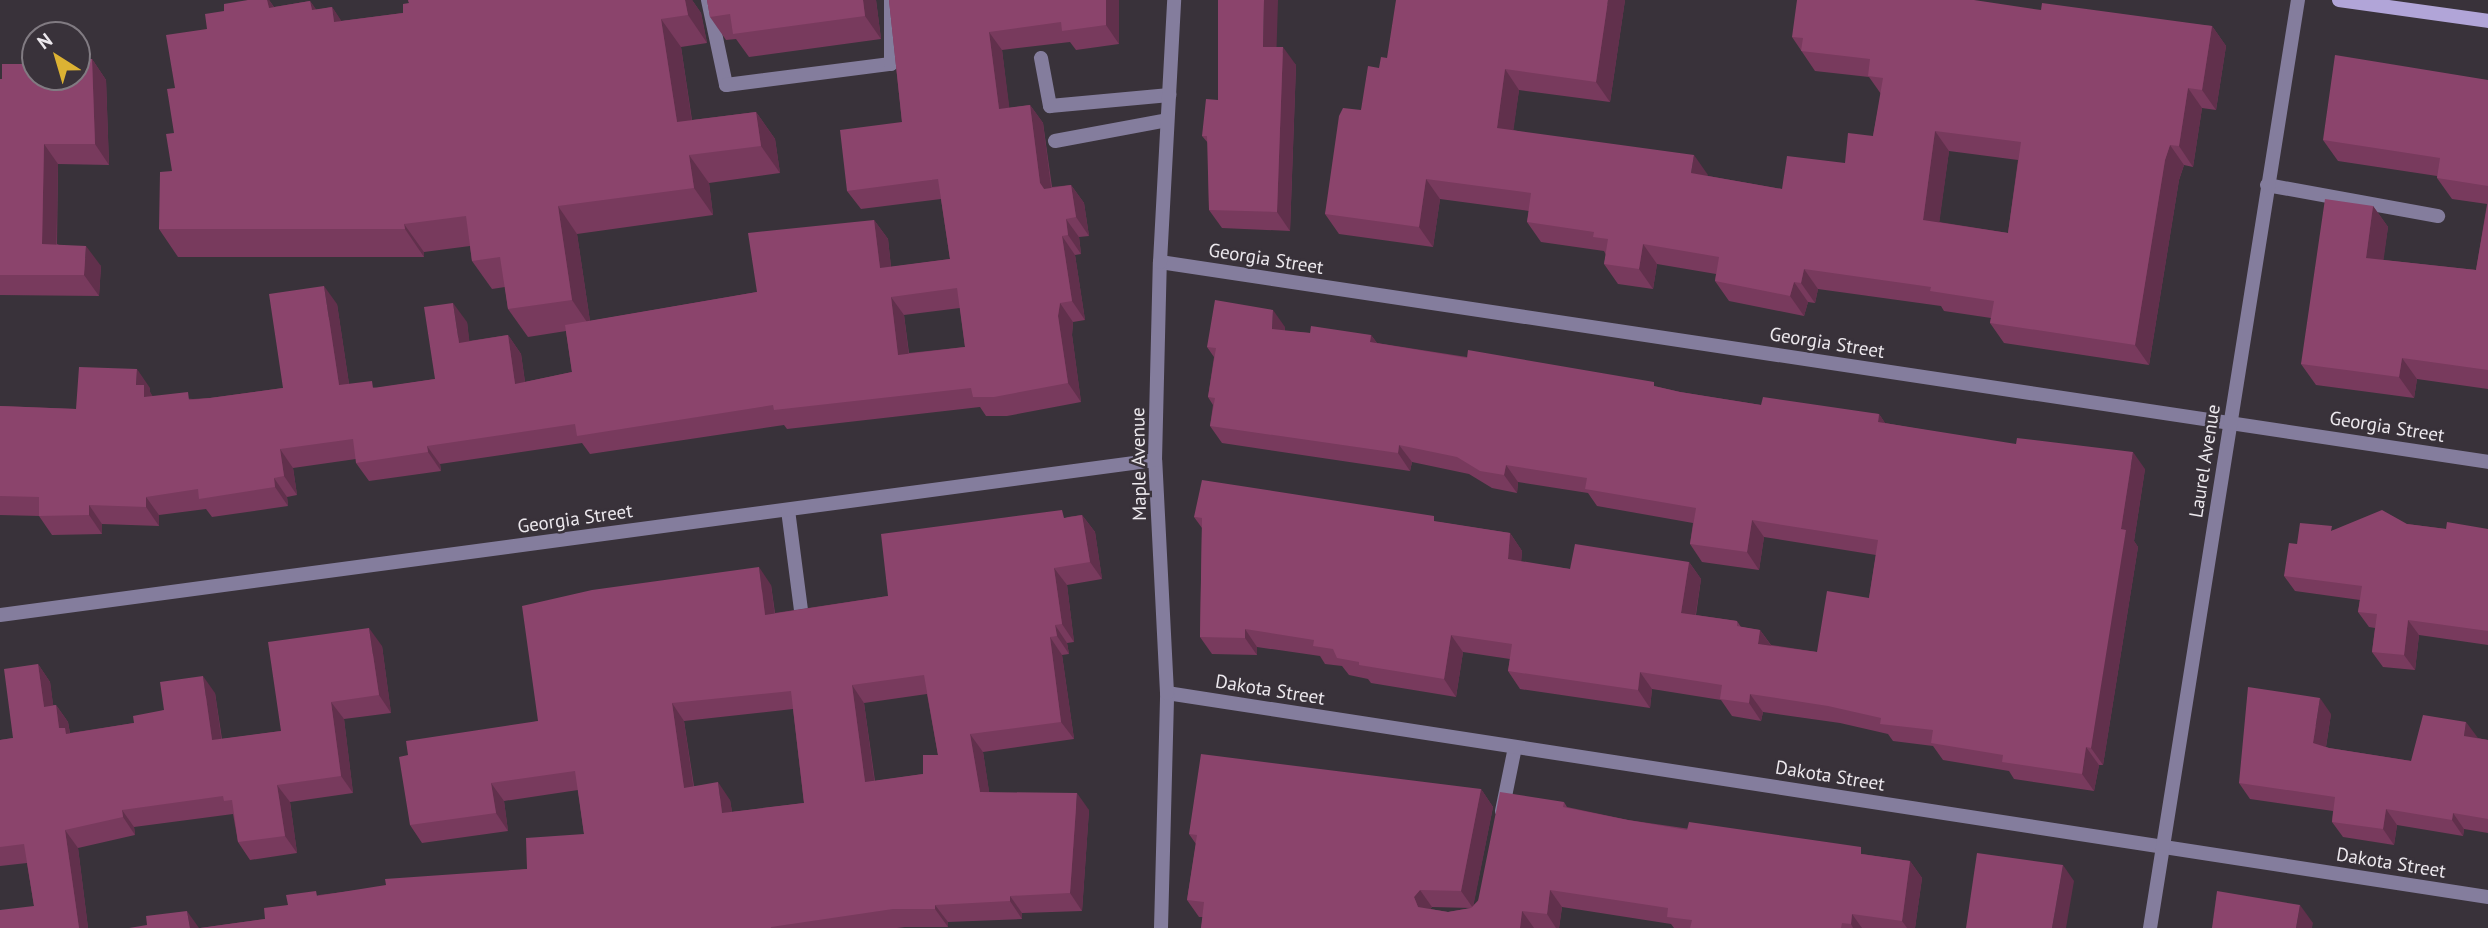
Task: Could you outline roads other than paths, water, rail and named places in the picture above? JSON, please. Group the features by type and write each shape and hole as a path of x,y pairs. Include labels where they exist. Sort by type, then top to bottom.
{"main road":[{"path":"2339,0 2431,6 2488,21"}],"street":[{"path":"708,0 726,85 891,64 891,0"},
{"name":"Maple Avenue","path":"1161,928 1167,693 1155,460 1160,262 1174,0"},
{"name":"Laurel Avenue","path":"2150,928 2298,0"},
{"path":"1041,58 1050,106 1169,94"},
{"path":"1055,141 1167,120"},
{"path":"2267,185 2438,216"},
{"name":"Georgia Street","path":"1160,262 2488,462"},
{"name":"Georgia Street","path":"0,615 1155,460"},
{"path":"788,510 802,618"},
{"name":"Dakota Street","path":"1167,693 2488,897"},
{"path":"1499,825 1515,747"}]}
